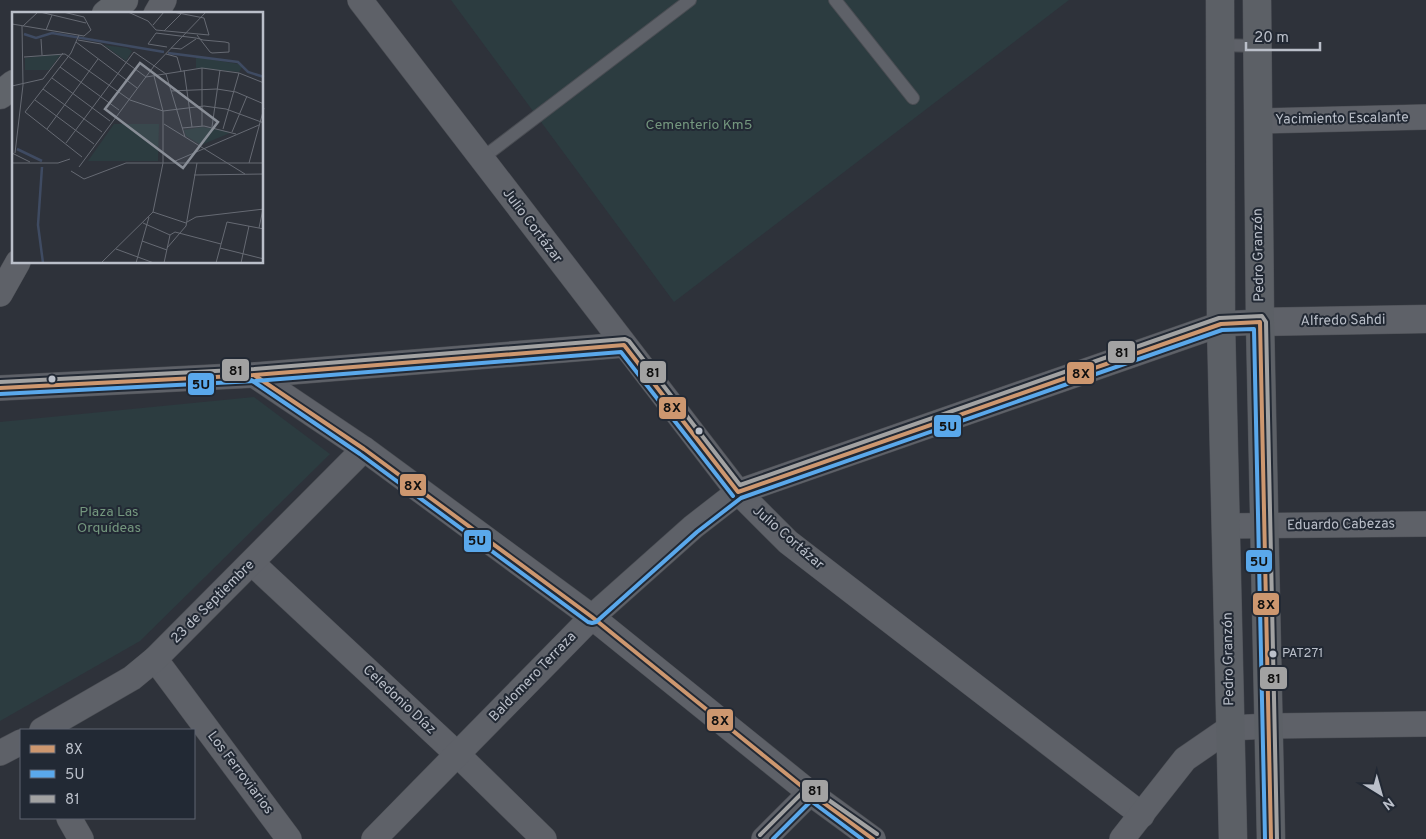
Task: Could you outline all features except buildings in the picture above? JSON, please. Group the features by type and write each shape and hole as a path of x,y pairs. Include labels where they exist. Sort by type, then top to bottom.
{"main road":[{"path":"109,12 124,0"},
{"name":"Pedro Granzón","path":"1220,0 1221,324 1233,839"},
{"name":"Pedro Granzón","path":"1257,0 1260,322 1271,839"},
{"path":"0,94 12,85"}],"street":[{"path":"157,12 164,0"},
{"name":"Julio Cortázar","path":"360,0 738,492 788,542 1142,815"},
{"name":"Yacimiento Escalante","path":"1258,121 1426,117"},
{"path":"0,294 17,264"},
{"name":"Alfredo Sahdi","path":"1260,322 1426,319"},
{"name":"Baldomero Terraza","path":"374,839 592,617 693,527 738,492 1221,324 1260,322"},
{"path":"0,388 254,375 624,345"},
{"path":"254,375 364,449 592,617 810,793 872,839"},
{"name":"23 de Septiembre","path":"44,729 132,678 155,659 364,449"},
{"name":"Eduardo Cabezas","path":"1226,526 1426,524"},
{"name":"Celedonio Díaz","path":"252,563 457,754 544,839"},
{"name":"Los Ferroviarios","path":"155,659 289,839"},
{"path":"1122,839 1185,760 1230,728 1426,724"},
{"path":"0,753 20,743"},
{"path":"764,839 810,793"},
{"path":"69,819 80,839"}],"lane":[{"path":"481,159 690,0"},
{"path":"835,0 913,98"},
{"path":"1221,45 1257,46"}],"green space":[{"name":"Cementerio Km5","path":"451,0 1069,0 674,302"},
{"name":"Plaza Las Orquídeas","path":"254,397 330,454 140,641 0,721 0,422"}],"transit line":[{"name":"81","path":"0,382 254,369 625,339 629,341 740,485 1219,318 1262,316 1266,322 1277,839"},
{"name":"8X","path":"0,388 254,375 624,345 738,492 1221,324 1260,322 1271,839"},
{"name":"5U","path":"251,380 360,454 588,622 592,623 596,622 697,532 741,498 1222,330 1254,329 1265,839"},
{"name":"5U","path":"0,394 255,381 621,352 733,496"},
{"name":"8X","path":"254,375 364,449 592,617 810,793 873,839"},
{"name":"81","path":"760,835 810,787 877,834"},
{"name":"5U","path":"773,839 811,801 862,839"}],"place":[{"name":"PAT271","path":"1273,654"}]}
